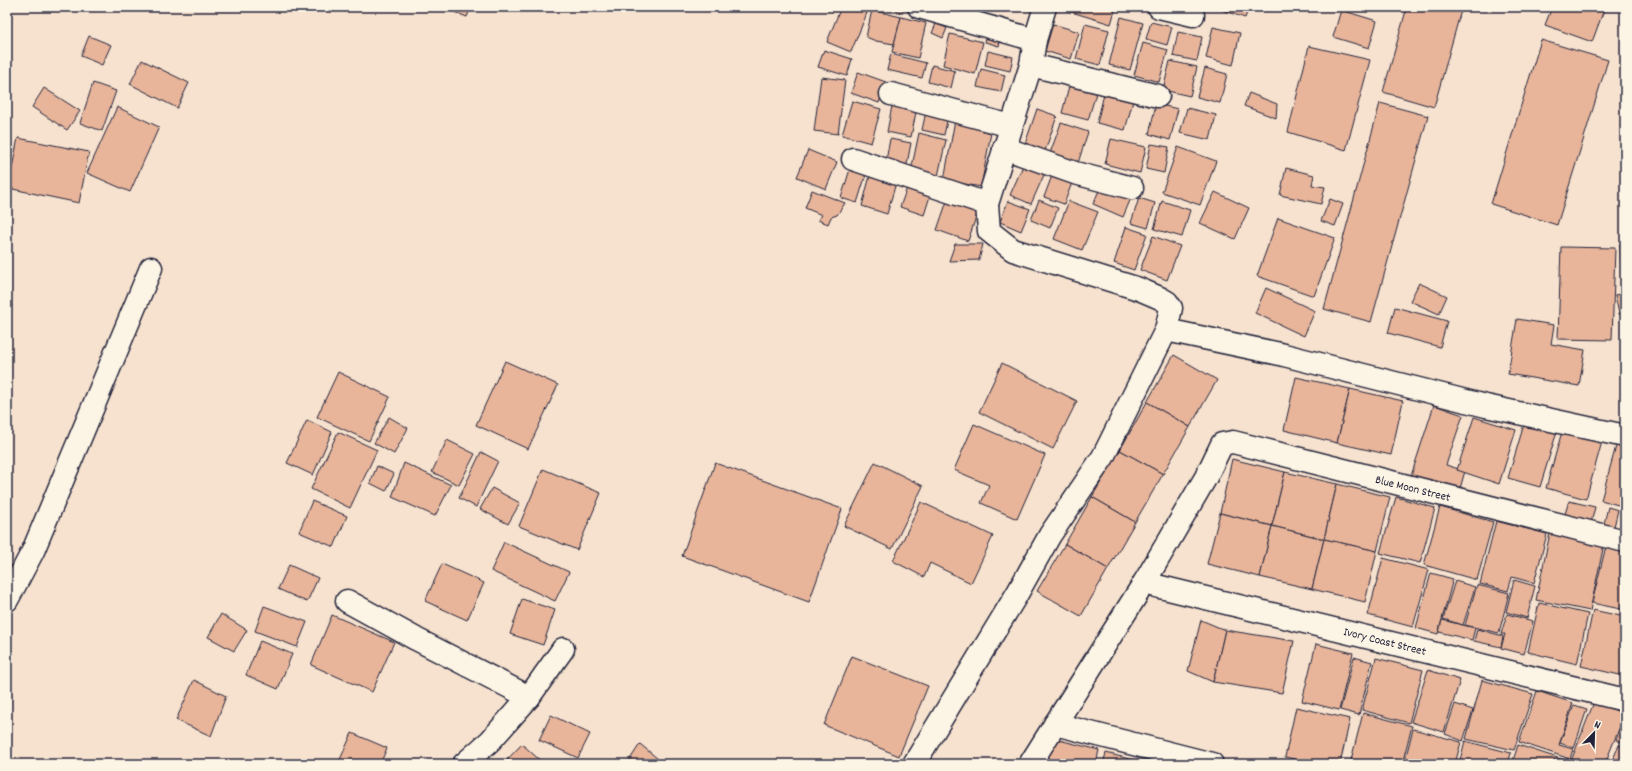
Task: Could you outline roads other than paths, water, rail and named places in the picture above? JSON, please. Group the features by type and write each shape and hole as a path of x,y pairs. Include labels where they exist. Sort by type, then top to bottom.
{"street":[{"path":"919,7 1035,40"},
{"path":"914,764 1017,594 1050,535 1103,457 1166,330 1171,308 1167,302 1139,289 1013,250 989,231 988,204 1004,148 1031,65 1035,40 1045,7"},
{"path":"1159,7 1193,15"},
{"path":"1031,65 1158,96"},
{"path":"891,94 1011,126"},
{"path":"1004,148 1075,173 1132,188"},
{"path":"853,159 988,204"},
{"path":"7,600 33,551 150,268"},
{"path":"1166,330 1280,354 1486,406 1625,436"},
{"name":"Blue Moon Street","path":"1144,582 1206,477 1222,444 1233,442 1625,541"},
{"path":"1030,764 1144,582"},
{"name":"Ivory Coast Street","path":"1144,582 1625,700"},
{"path":"347,601 416,639 529,697"},
{"path":"464,764 490,742 529,697 563,649"},
{"path":"1055,724 1212,764"}]}
